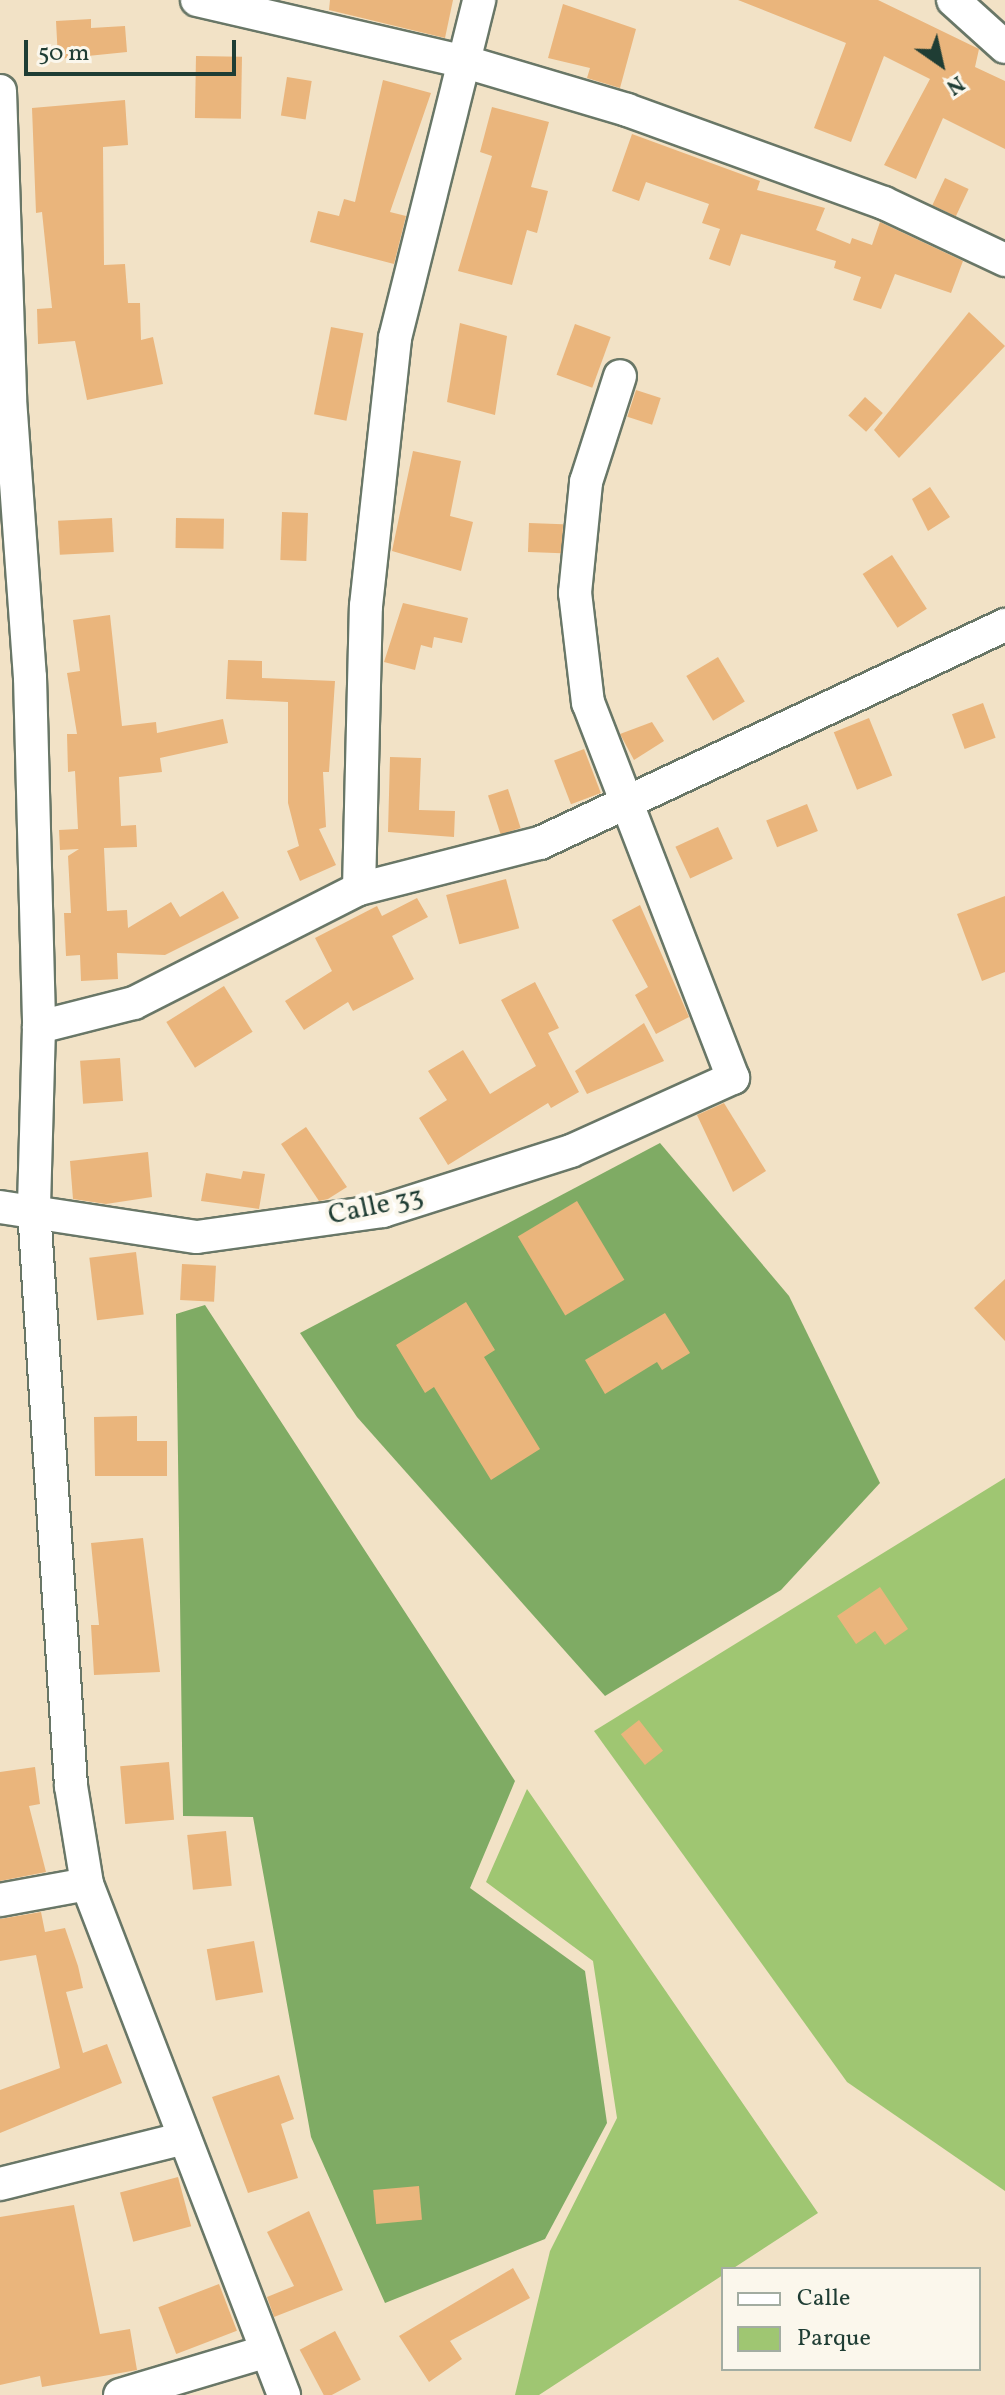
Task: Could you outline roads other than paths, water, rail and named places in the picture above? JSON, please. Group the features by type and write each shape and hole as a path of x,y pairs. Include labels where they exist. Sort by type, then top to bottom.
{"street":[{"path":"197,0 462,61 627,110 870,198 1005,260"},
{"path":"359,889 366,606 395,338 479,0"},
{"path":"953,0 1005,47"},
{"path":"0,91 39,1027 34,1209 60,1688 87,1884 264,2352 284,2395"},
{"path":"620,376 586,482 575,593 588,703 623,808"},
{"path":"39,1027 134,1003 359,889 540,843 623,808 1005,625"},
{"name":"Calle 33","path":"0,1207 34,1209 197,1237 383,1211 571,1151 733,1078 623,808"},
{"path":"0,1900 87,1884"},
{"path":"0,2184 184,2138"},
{"path":"120,2395 264,2352"}]}
